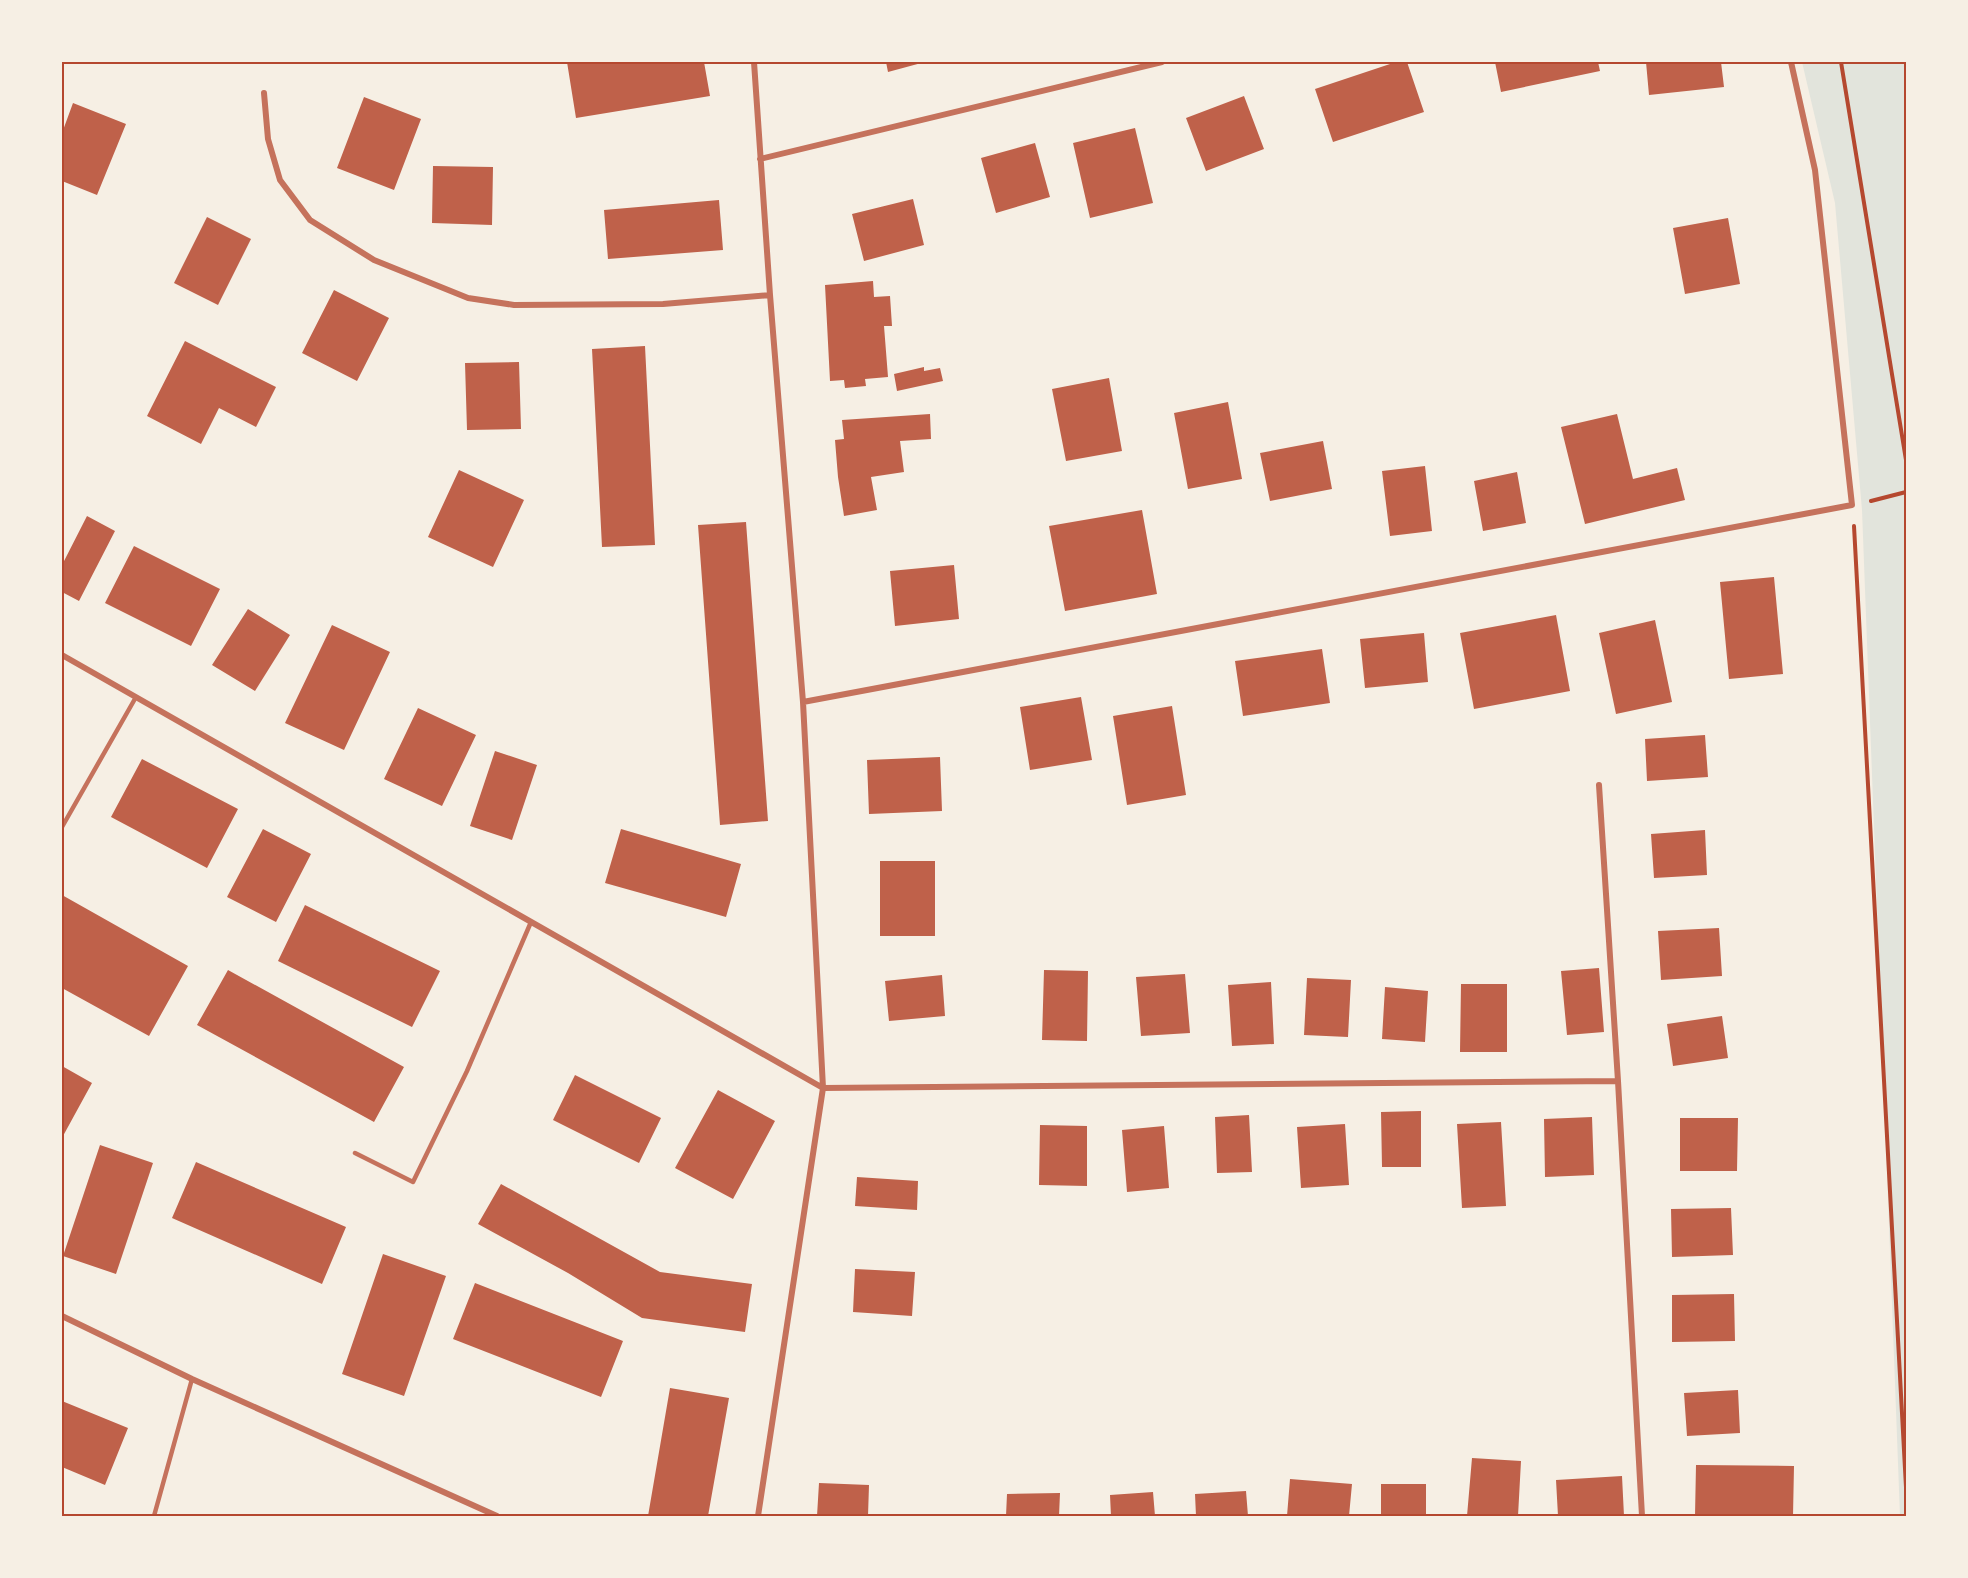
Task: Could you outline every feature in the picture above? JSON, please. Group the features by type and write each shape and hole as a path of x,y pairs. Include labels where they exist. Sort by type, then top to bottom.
{"street":[{"path":"754,62 770,295 803,702 823,1088 758,1516"},
{"path":"760,159 1162,62"},
{"path":"803,702 1852,505 1815,170 1791,62"},
{"path":"264,93 268,139 280,180 310,220 374,260 468,298 514,305 663,304 770,295"},
{"path":"62,655 823,1088 1618,1081"},
{"path":"1599,785 1642,1516"},
{"path":"62,1316 192,1379 497,1516"}],"lane":[{"path":"62,827 136,697"},
{"path":"355,1153 413,1182 467,1071 531,922"},
{"path":"154,1516 192,1379"}],"path":[{"path":"1841,62 1906,460"},
{"path":"1906,492 1852,505 1906,1487"}],"shaded area":[{"path":"1802,62 1906,62 1906,1516 1900,1516 1862,510 1835,203"}],"building":[{"path":"567,62 704,62 710,96 576,118"},
{"path":"886,62 925,62 888,72"},
{"path":"1396,62 1407,62 1424,112 1333,142 1315,89"},
{"path":"1495,62 1598,62 1600,71 1501,92"},
{"path":"1646,62 1721,62 1724,87 1649,95"},
{"path":"1244,96 1264,149 1206,171 1186,118"},
{"path":"364,97 421,119 394,190 337,168"},
{"path":"73,103 126,124 97,195 62,181 62,133"},
{"path":"1135,128 1153,203 1090,218 1073,143"},
{"path":"1035,143 1050,197 996,213 981,158"},
{"path":"433,166 493,167 492,225 432,223"},
{"path":"913,199 924,245 864,261 852,214"},
{"path":"719,200 723,250 608,259 604,210"},
{"path":"207,217 251,239 218,305 174,283"},
{"path":"1728,218 1740,284 1685,294 1673,228"},
{"path":"873,281 874,297 890,296 892,326 884,326 888,377 865,379 866,386 845,388 844,380 830,381 825,285"},
{"path":"334,290 389,318 357,381 302,353"},
{"path":"185,341 276,387 256,427 219,408 201,444 147,416"},
{"path":"645,346 655,545 602,547 592,349"},
{"path":"519,362 521,429 467,430 465,363"},
{"path":"924,367 924,371 940,368 943,381 897,391 894,374"},
{"path":"1109,378 1122,451 1066,461 1052,389"},
{"path":"1228,402 1242,479 1188,489 1174,413"},
{"path":"930,414 931,439 900,441 904,472 871,477 877,510 844,516 835,440 844,439 842,420"},
{"path":"1617,414 1633,479 1677,468 1685,500 1585,524 1561,427"},
{"path":"1323,441 1332,489 1270,501 1260,453"},
{"path":"1425,466 1432,531 1390,536 1382,471"},
{"path":"459,470 524,500 493,567 428,537"},
{"path":"1517,472 1526,523 1483,531 1474,481"},
{"path":"1142,510 1157,594 1065,611 1049,526"},
{"path":"87,516 115,531 79,601 62,592 62,565"},
{"path":"746,522 768,821 720,825 698,525"},
{"path":"134,546 220,589 191,646 105,603"},
{"path":"954,565 959,619 895,626 890,571"},
{"path":"1774,577 1783,674 1729,679 1720,582"},
{"path":"248,609 290,635 255,691 212,665"},
{"path":"1556,615 1570,691 1474,709 1460,633"},
{"path":"1655,620 1672,702 1616,714 1599,633"},
{"path":"332,625 390,652 344,750 285,723"},
{"path":"1424,633 1428,682 1365,688 1360,639"},
{"path":"1322,649 1330,703 1243,716 1235,661"},
{"path":"1081,697 1092,760 1030,770 1020,707"},
{"path":"1172,706 1186,795 1127,805 1113,716"},
{"path":"418,708 476,735 442,806 384,779"},
{"path":"1705,735 1708,777 1647,781 1645,739"},
{"path":"495,751 537,765 512,840 470,826"},
{"path":"940,757 942,811 869,814 867,760"},
{"path":"142,759 238,809 207,868 111,817"},
{"path":"263,829 311,854 276,922 227,897"},
{"path":"621,829 741,864 726,917 605,883"},
{"path":"1705,830 1707,875 1654,878 1651,834"},
{"path":"880,861 935,861 935,936 880,936"},
{"path":"62,895 188,966 149,1036 62,988"},
{"path":"305,905 440,971 412,1027 278,961"},
{"path":"1719,928 1722,976 1661,980 1658,931"},
{"path":"1599,968 1604,1032 1567,1035 1561,971"},
{"path":"228,970 404,1067 374,1122 197,1025"},
{"path":"1044,970 1088,971 1087,1041 1042,1040"},
{"path":"1185,974 1190,1033 1141,1036 1136,977"},
{"path":"942,975 945,1016 889,1021 885,981"},
{"path":"1307,978 1351,980 1348,1037 1304,1035"},
{"path":"1271,982 1274,1044 1232,1046 1228,985"},
{"path":"1461,984 1507,984 1507,1052 1460,1052"},
{"path":"1385,987 1428,991 1425,1042 1382,1039"},
{"path":"1722,1016 1728,1058 1673,1066 1667,1024"},
{"path":"62,1066 92,1083 63,1136 62,1135"},
{"path":"575,1075 661,1118 639,1163 553,1120"},
{"path":"718,1090 775,1121 733,1199 675,1168"},
{"path":"1421,1111 1421,1167 1382,1167 1381,1112"},
{"path":"1249,1115 1252,1172 1217,1173 1215,1117"},
{"path":"1592,1117 1594,1175 1545,1177 1544,1119"},
{"path":"1680,1118 1738,1118 1737,1171 1680,1171"},
{"path":"1501,1122 1506,1206 1462,1208 1457,1124"},
{"path":"1345,1124 1349,1185 1301,1188 1297,1127"},
{"path":"1040,1125 1087,1126 1087,1186 1039,1185"},
{"path":"1164,1126 1169,1188 1127,1192 1122,1130"},
{"path":"100,1145 153,1163 116,1274 63,1256"},
{"path":"196,1162 346,1227 322,1284 172,1218"},
{"path":"857,1177 918,1181 917,1210 855,1206"},
{"path":"501,1184 660,1272 752,1284 745,1332 642,1318 568,1273 478,1224"},
{"path":"1731,1208 1733,1255 1672,1257 1671,1209"},
{"path":"383,1254 446,1276 404,1396 342,1374"},
{"path":"855,1269 915,1272 912,1316 853,1312"},
{"path":"475,1283 623,1341 601,1397 453,1339"},
{"path":"1734,1294 1735,1341 1672,1342 1672,1295"},
{"path":"670,1388 729,1398 708,1516 648,1516"},
{"path":"1738,1390 1740,1433 1687,1436 1684,1393"},
{"path":"62,1401 128,1428 105,1485 62,1467"},
{"path":"1472,1458 1521,1461 1518,1516 1467,1516"},
{"path":"1696,1465 1794,1466 1793,1516 1695,1516"},
{"path":"1622,1476 1624,1516 1558,1516 1556,1480"},
{"path":"1290,1479 1352,1484 1349,1516 1287,1516"},
{"path":"819,1483 869,1485 868,1516 817,1516"},
{"path":"1381,1484 1426,1484 1426,1516 1381,1516"},
{"path":"1246,1491 1248,1516 1196,1516 1195,1494"},
{"path":"1153,1492 1155,1516 1111,1516 1110,1495"},
{"path":"1060,1493 1059,1516 1006,1516 1007,1494"}]}
